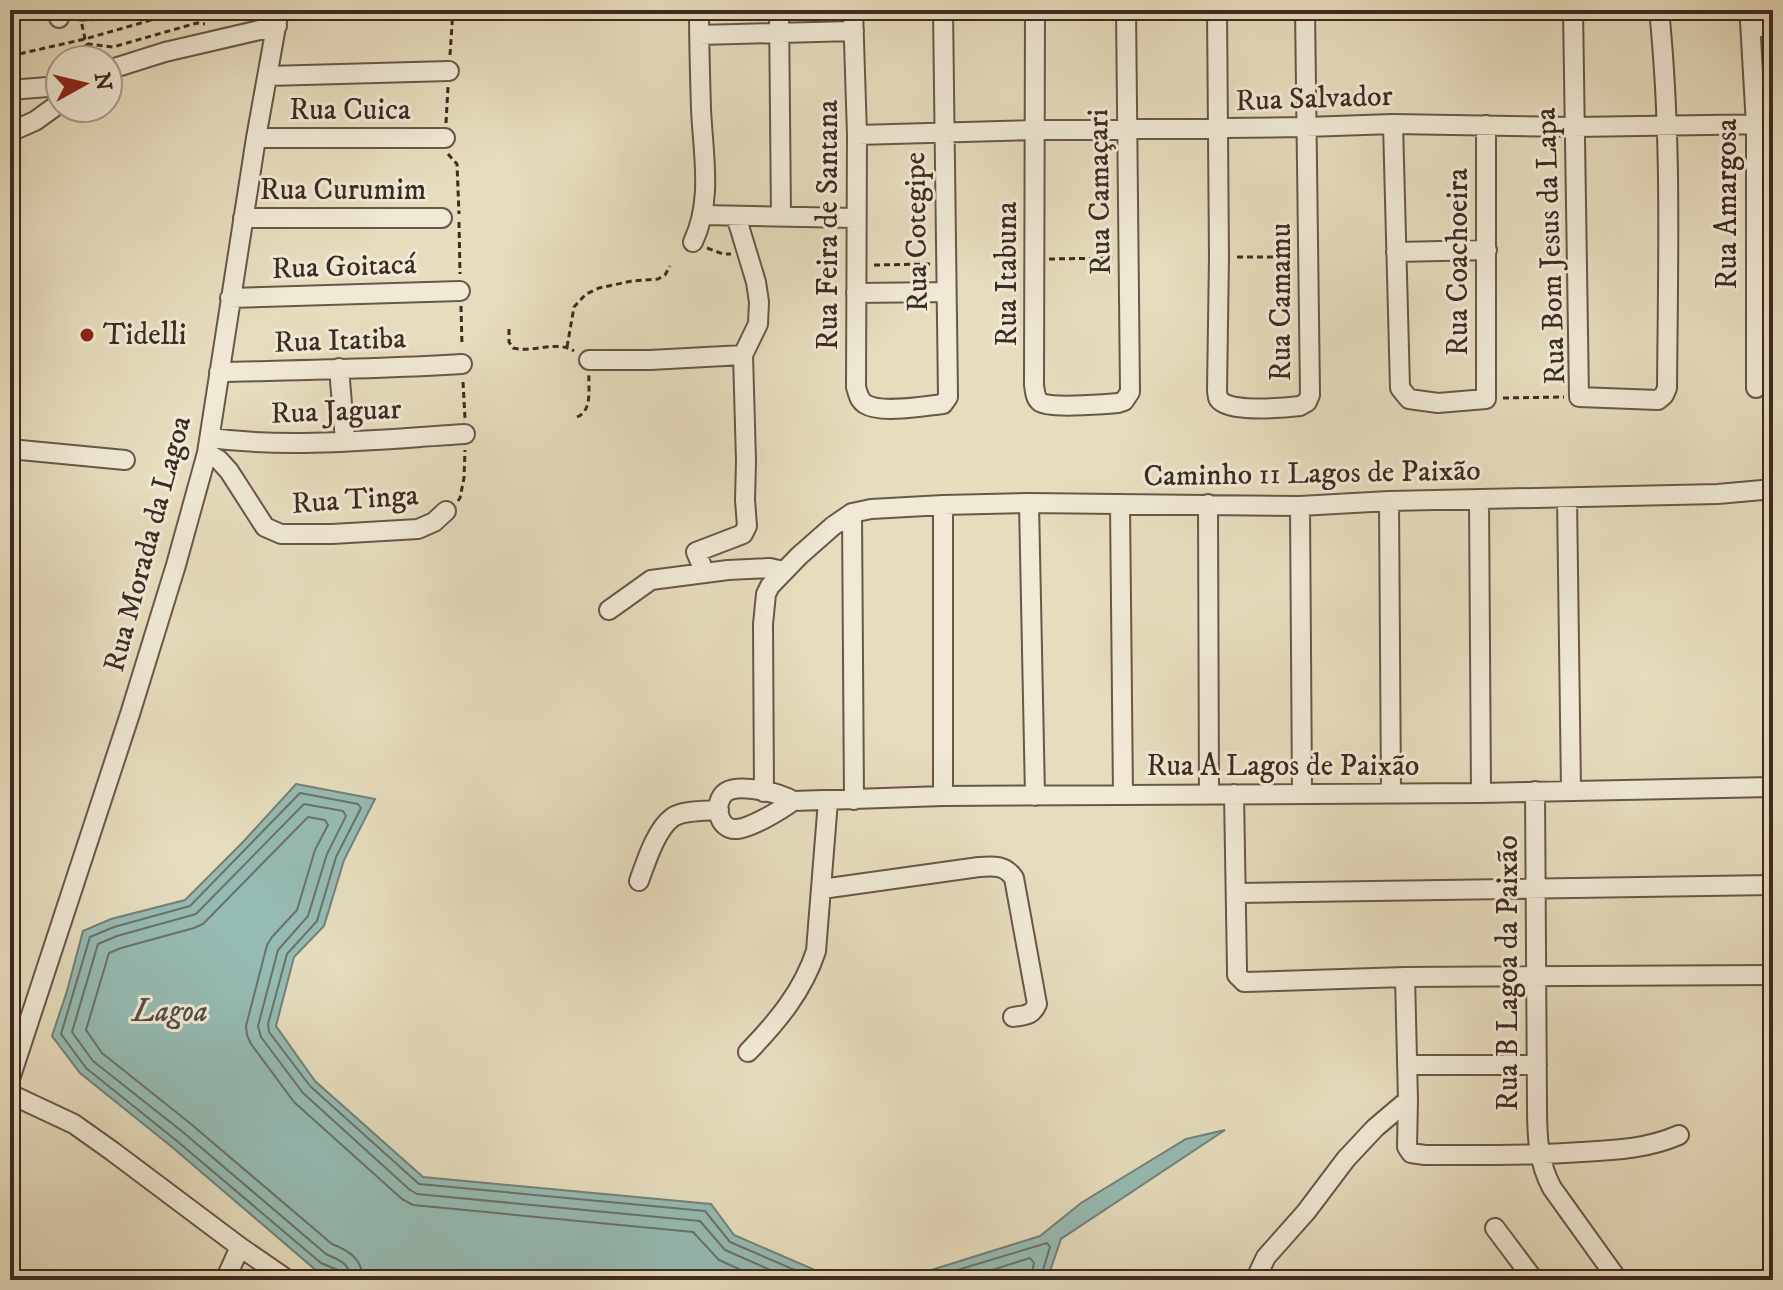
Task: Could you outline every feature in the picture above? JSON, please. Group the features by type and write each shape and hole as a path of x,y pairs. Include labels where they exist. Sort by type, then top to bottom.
{"street":[{"path":"693,242 703,215 706,180 699,10"},
{"path":"779,10 781,216"},
{"name":"Rua Feira de Santana","path":"853,10 857,135 856,387 867,406 897,408"},
{"name":"Rua Cotegipe","path":"897,408 943,404 947,400 943,10"},
{"name":"Rua Itabuna","path":"1035,10 1035,391 1042,404 1053,406"},
{"name":"Rua Camaçari","path":"1053,406 1124,401 1130,392 1126,10"},
{"name":"Rua Camamu","path":"1217,10 1217,391 1220,401 1242,408 1300,406 1307,402 1310,395 1305,10"},
{"name":"Rua Bom Jesus da Lapa","path":"1573,10 1579,397 1658,400 1667,388 1666,126 1659,10"},
{"path":"124,65 278,18"},
{"name":"Rua Morada da Lagoa","path":"10,1079 130,714 176,565 208,446 278,18"},
{"name":"Rua Amargosa","path":"1756,388 1764,290 1765,124 1750,24 1773,27"},
{"path":"699,35 854,31"},
{"path":"268,76 449,71"},
{"path":"10,90 44,87"},
{"path":"10,132 44,115"},
{"name":"Rua Salvador","path":"857,135 1393,124 1574,127 1765,124"},
{"name":"Rua Coachoeira","path":"1393,124 1400,388 1409,399 1438,403 1486,399 1486,125"},
{"name":"Rua Cuica","path":"256,138 445,138"},
{"path":"703,215 856,218"},
{"path":"704,571 696,552 743,534 747,529 743,355 753,338 759,314 758,291 736,216"},
{"name":"Rua Curumim","path":"243,218 442,218"},
{"path":"1396,252 1487,250"},
{"name":"Rua Goitacá","path":"230,298 460,291"},
{"path":"856,293 946,292"},
{"path":"589,360 743,355"},
{"name":"Rua Itatiba","path":"219,372 462,364"},
{"path":"339,368 345,441"},
{"name":"Rua Jaguar","path":"208,446 465,434"},
{"name":"Rua Tinga","path":"208,446 247,496 262,524 281,534 418,529 434,522 446,511"},
{"path":"10,449 125,460"},
{"name":"Caminho 11 Lagos de Paixão","path":"852,513 943,505 1300,506 1389,501 1718,494 1773,489"},
{"path":"1567,498 1571,790"},
{"path":"1479,500 1481,793"},
{"path":"1389,501 1391,793"},
{"path":"1029,503 1035,796"},
{"path":"1208,504 1209,794"},
{"path":"943,505 943,796"},
{"path":"1120,505 1123,795"},
{"path":"1300,506 1302,793"},
{"path":"764,792 763,611 766,594 783,571 852,513"},
{"path":"852,513 854,800"},
{"path":"609,610 647,581 704,571 770,568 783,571"},
{"name":"Rua A Lagos de Paixão","path":"793,801 750,825 735,829 725,826 720,820 721,798 734,789 764,792 793,801 828,801 943,796 1481,793 1773,787"},
{"name":"Rua B Lagoa da Paixão","path":"1535,791 1539,1155"},
{"path":"1234,794 1237,975 1244,982 1405,977 1773,975"},
{"path":"748,1052 794,998 809,972 816,951 828,801"},
{"path":"639,881 648,855 673,817 719,810"},
{"path":"822,889 979,867 995,866 1009,871 1014,878 1037,1004 1030,1014 1013,1017"},
{"path":"1236,893 1773,885"},
{"path":"1405,977 1407,1147 1413,1154 1539,1155 1634,1149 1659,1144 1679,1135"},
{"path":"1407,1065 1537,1065"},
{"path":"10,1094 74,1124 288,1280"},
{"path":"1255,1280 1266,1257 1306,1212 1346,1159 1375,1128 1408,1100"},
{"path":"1539,1155 1552,1188 1618,1280"},
{"path":"1495,1228 1534,1280"},
{"path":"225,1280 240,1247"}],"path":[{"path":"114,10 120,28"},
{"path":"10,56 85,39 186,10"},
{"path":"59,14 81,20 116,19"},
{"path":"81,20 88,44"},
{"path":"124,44 197,23 211,26"},
{"path":"445,138 446,151 457,164 465,434 464,478 460,498 446,511"},
{"path":"693,242 723,254 747,254"},
{"path":"1219,257 1309,257"},
{"path":"1036,260 1129,258"},
{"path":"856,265 946,264"},
{"path":"567,347 574,307 586,294 632,281 658,279 665,275 670,266"},
{"path":"509,329 509,342 513,348 567,347 589,360 588,408 577,417"},
{"path":"1486,399 1579,397"}],"water":[{"name":"Lagoa","path":"296,784 375,799 344,860 324,926 294,957 276,1026 315,1081 423,1177 711,1204 734,1235 838,1280 342,1280 317,1271 80,1073 52,1036 83,931 111,919 185,900"},
{"path":"1225,1130 1061,1239 1047,1280 874,1280 928,1271 1040,1236 1081,1203 1186,1139"}],"place":[{"name":"Tidelli","path":"87,335"}]}
